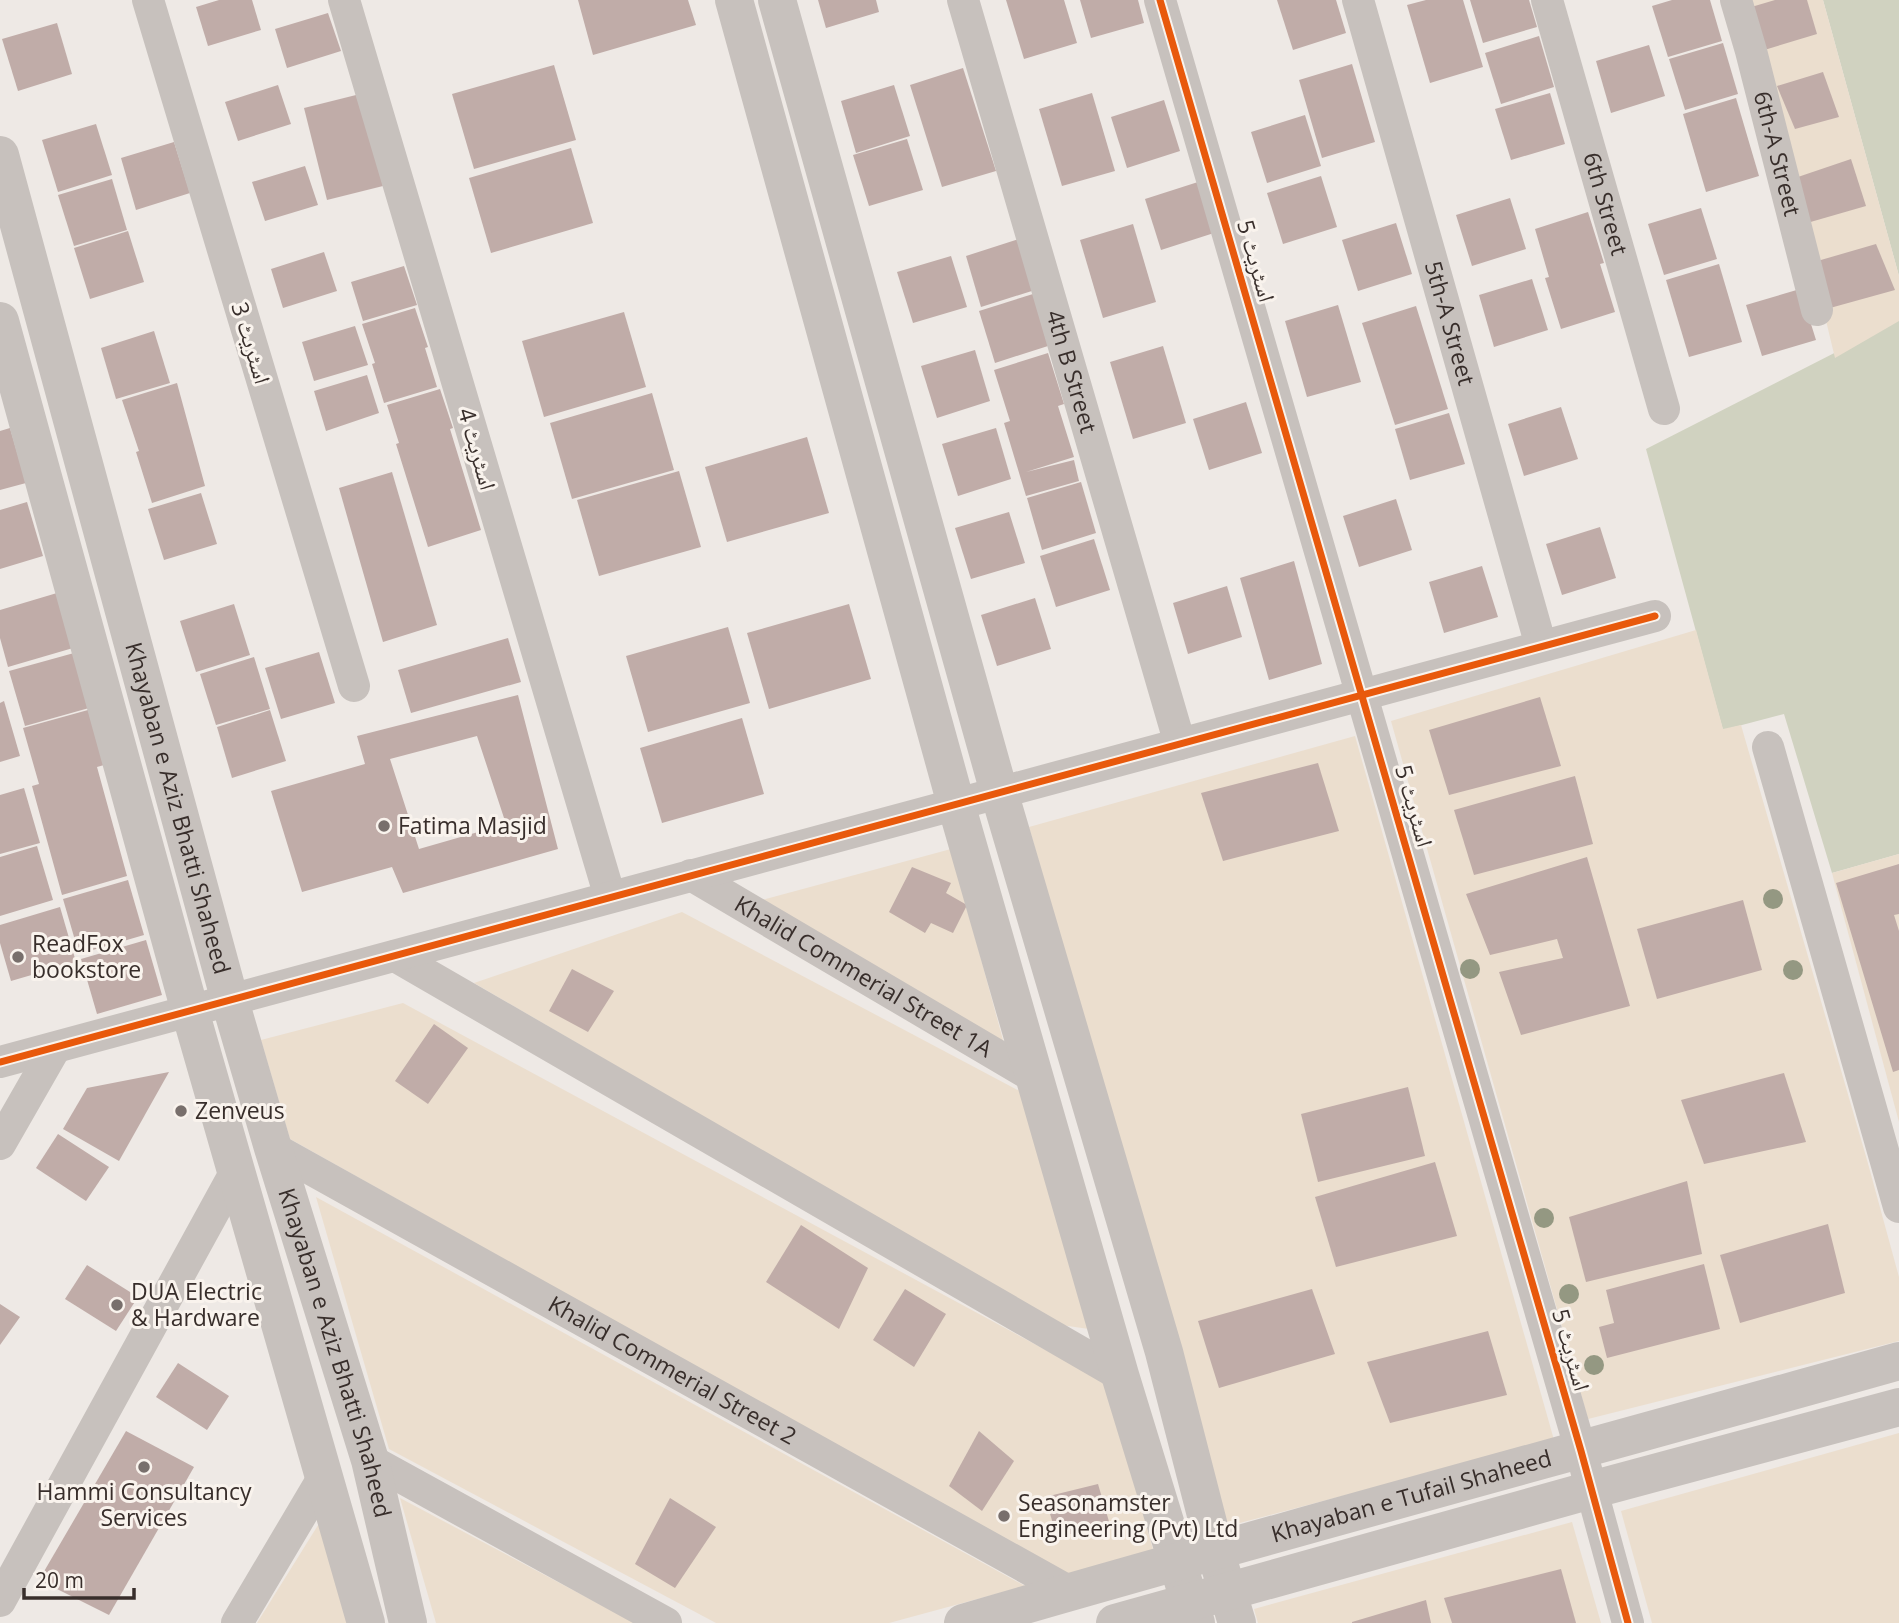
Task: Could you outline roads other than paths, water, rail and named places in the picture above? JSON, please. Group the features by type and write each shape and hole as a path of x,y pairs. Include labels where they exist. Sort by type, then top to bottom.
{"street":[{"name":"اسٹریٹ 3","path":"148,0 354,686"},
{"name":"اسٹریٹ 4","path":"344,0 610,898"},
{"path":"734,0 956,804 1120,1375 1193,1612"},
{"path":"777,0 999,792 1164,1352 1232,1607"},
{"name":"4th B Street","path":"963,0 1180,744"},
{"name":"اسٹریٹ 5","path":"1160,0 1581,1451 1628,1623"},
{"name":"5th-A Street","path":"1357,0 1541,646"},
{"name":"6th Street","path":"1547,0 1664,409"},
{"name":"6th-A Street","path":"1736,0 1817,310"},
{"name":"Khayaban e Aziz Bhatti Shaheed","path":"0,155 230,1001 370,1460 408,1623"},
{"name":"Khayaban e Aziz Bhatti Shaheed","path":"0,321 235,1174 366,1623"},
{"path":"0,1062 1655,616"},
{"path":"1768,747 1899,1207"},
{"name":"Khalid Commerial Street 1A","path":"691,875 1034,1077"},
{"path":"395,956 1120,1375"},
{"path":"0,1144 55,1048"},
{"name":"Khalid Commerial Street 2","path":"273,1148 1070,1592"},
{"path":"0,1601 235,1174"},
{"name":"Khayaban e Tufail Shaheed","path":"963,1623 1215,1550 1899,1362"},
{"name":"Khayaban e Tufail Shaheed","path":"1115,1623 1232,1607 1591,1490 1899,1407"},
{"path":"370,1460 666,1623"},
{"path":"237,1623 323,1478"}],"place":[{"name":"Fatima Masjid","path":"384,826"},
{"name":"ReadFox bookstore","path":"18,957"},
{"name":"Zenveus","path":"181,1111"},
{"name":"DUA Electric & Hardware","path":"117,1305"},
{"name":"Hammi Consultancy Services","path":"144,1467"},
{"name":"Seasonamster Engineering (Pvt) Ltd","path":"1004,1516"}]}
